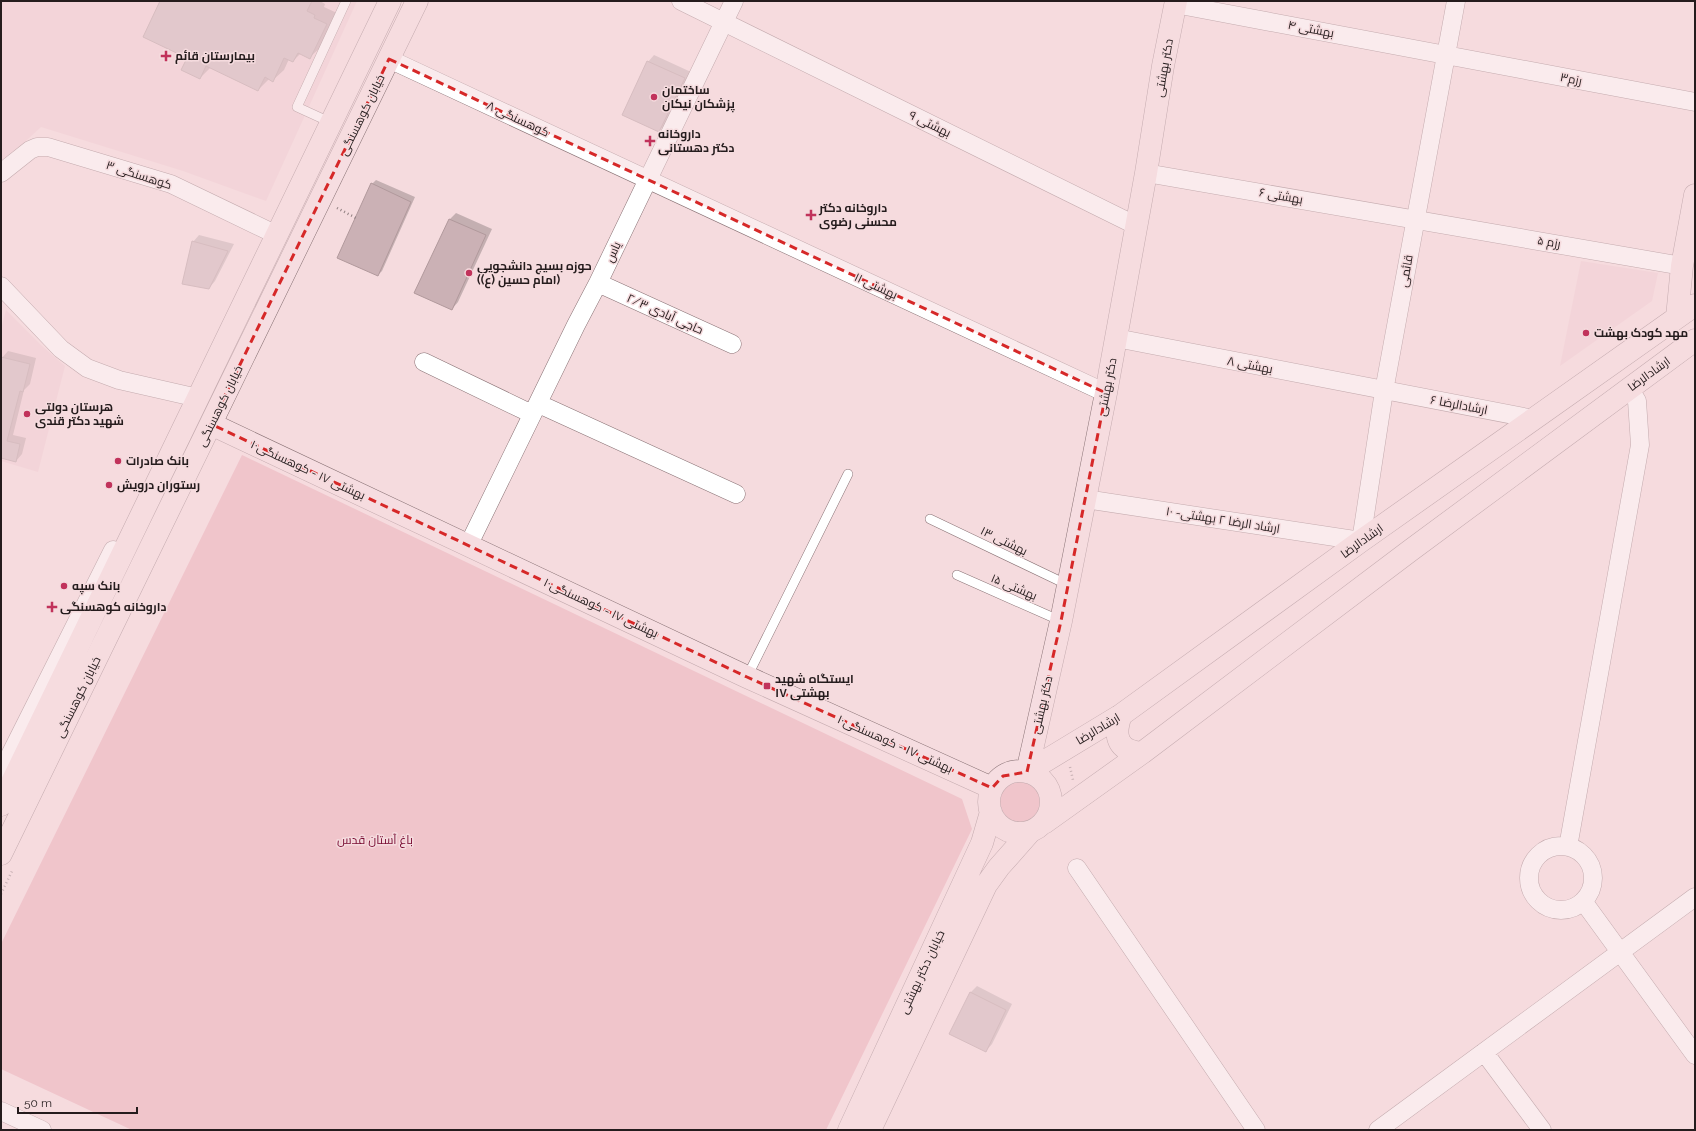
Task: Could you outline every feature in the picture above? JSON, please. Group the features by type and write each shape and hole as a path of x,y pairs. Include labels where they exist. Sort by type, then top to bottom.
{"street":[{"name":"خیابان کوهسنگی","path":"1,805 15,746 277,236 390,1"},
{"name":"خیابان کوهسنگی","path":"1,854 417,1"},
{"name":"بهشتی ۹","path":"681,1 1137,226"},
{"name":"یاس","path":"468,546 576,324 598,284 647,179 734,1"},
{"name":"قائمی","path":"1361,541 1384,391 1456,1"},
{"name":"بهشتی ۴","path":"1176,2 1446,55"},
{"name":"دکتر بهشتی","path":"1026,772 1061,620 1106,393 1137,226 1163,66 1176,2"},
{"name":"رزم۳","path":"1446,55 1695,102"},
{"name":"کوهسنگی ۸","path":"389,59 647,179"},
{"name":"کوهسنگی ۳","path":"1,173 30,150 37,147 48,147 171,184 277,236"},
{"name":"بهشتی ۶","path":"1146,173 1416,219"},
{"name":"بهشتی ۱۱","path":"647,179 1106,393"},
{"path":"1677,317 1682,266 1695,195"},
{"name":"رزم ۵","path":"1416,219 1682,266"},
{"name":"حاجی آبادی ۲/۳","path":"598,284 732,344"},
{"path":"1,286 61,349 87,368 120,380 194,398"},
{"name":"ارشادالرضا","path":"1026,772 1121,715 1361,541 1695,305"},
{"name":"بهشتی ۸","path":"1116,338 1384,391"},
{"name":"ارشادالرضا","path":"1037,827 1142,753 1695,340"},
{"path":"424,362 736,494"},
{"path":"1568,847 1640,446 1637,401 1629,388"},
{"name":"ارشادالرضا ۶","path":"1384,391 1534,419"},
{"name":"بهشتی ۱۷ - کوهسنگی۱۰","path":"211,424 747,677 992,788"},
{"name":"ارشاد الرضا ۲ بهشتی- ۱۰","path":"1085,499 1361,541"},
{"path":"1121,715 1117,726 1117,737 1122,746 1131,752 1142,753"},
{"path":"1,773 15,746"},
{"path":"1026,772 1041,778 1050,792 1051,808 1037,827 1022,833 1007,830 994,820 989,804 992,788 1003,776 1010,773 1026,772"},
{"name":"خیابان دکتر بهشتی","path":"849,1130 982,843 991,812"},
{"name":"خیابان دکتر بهشتی","path":"870,1130 986,885 999,867 1037,827"},
{"path":"1556,846 1568,847 1580,852 1588,862 1593,873 1592,886 1587,898 1583,901 1578,906 1566,911 1553,910 1541,905 1533,895 1529,884 1529,871 1534,860 1544,851 1556,846"},
{"path":"1077,868 1256,1130"},
{"path":"1378,1130 1695,897"},
{"path":"1583,901 1695,1055"},
{"path":"1484,1052 1542,1130"},
{"path":"1,1111 42,1130"}],"lane":[{"path":"332,123 297,107 346,1"},
{"path":"747,677 848,474"},
{"name":"بهشتی ۱۳","path":"930,519 1068,585"},
{"name":"بهشتی ۱۵","path":"957,575 1061,620"}],"highlighted area":[{"path":"389,59 1106,393 1061,621 1027,772 1003,776 992,788 747,677 211,424"}],"shaded area":[{"name":"بیمارستان قائم","path":"1,1 357,1 266,201 183,171 41,127 1,164"},
{"name":"مهد کودک بهشت","path":"1581,261 1658,273 1652,301 1560,366"},
{"name":"هرستان دولتی شهید دکتر قندی","path":"6,310 42,346 65,366 38,472 1,461 1,329"}],"green space":[{"name":"باغ آستان قدس","path":"242,455 962,799 972,829 826,1130 132,1130 1,1069 1,944"},
{"path":"1024,782 1031,785 1037,791 1040,802 1039,810 1031,819 1024,822 1016,822 1009,819 1001,810 1000,798 1003,791 1012,783"}],"building":[{"path":"160,1 312,1 307,11 315,15 314,18 327,24 310,59 298,53 293,62 284,58 273,82 265,77 258,91 206,66 200,79 181,70 187,58 143,37"},
{"name":"ساختمان پزشکان نیکان","path":"647,61 685,78 659,132 622,115"},
{"path":"371,183 411,202 378,276 337,258"},
{"path":"449,219 486,235 452,310 414,293"},
{"path":"192,241 228,251 209,289 182,284"},
{"path":"1,357 30,364 23,392 20,391 7,441 20,444 16,462 1,458"},
{"path":"970,992 1006,1010 986,1052 949,1034"}],"place":[{"name":"بیمارستان قائم","path":"166,56"},
{"name":"ساختمان پزشکان نیکان","path":"654,97"},
{"name":"داروخانه دکتر دهستانی","path":"650,141"},
{"name":"داروخانه دکتر محسنی رضوی","path":"811,215"},
{"name":"حوزه بسیج دانشجویی (امام حسین (ع))","path":"469,273"},
{"name":"مهد کودک بهشت","path":"1586,333"},
{"name":"هرستان دولتی شهید دکتر قندی","path":"27,414"},
{"name":"بانک صادرات","path":"118,461"},
{"name":"رستوران درویش","path":"109,485"},
{"name":"بانک سپه","path":"64,586"},
{"name":"داروخانه کوهسنگی","path":"52,607"},
{"name":"ایستگاه شهید بهشتی ۱۷","path":"767,686"}]}
